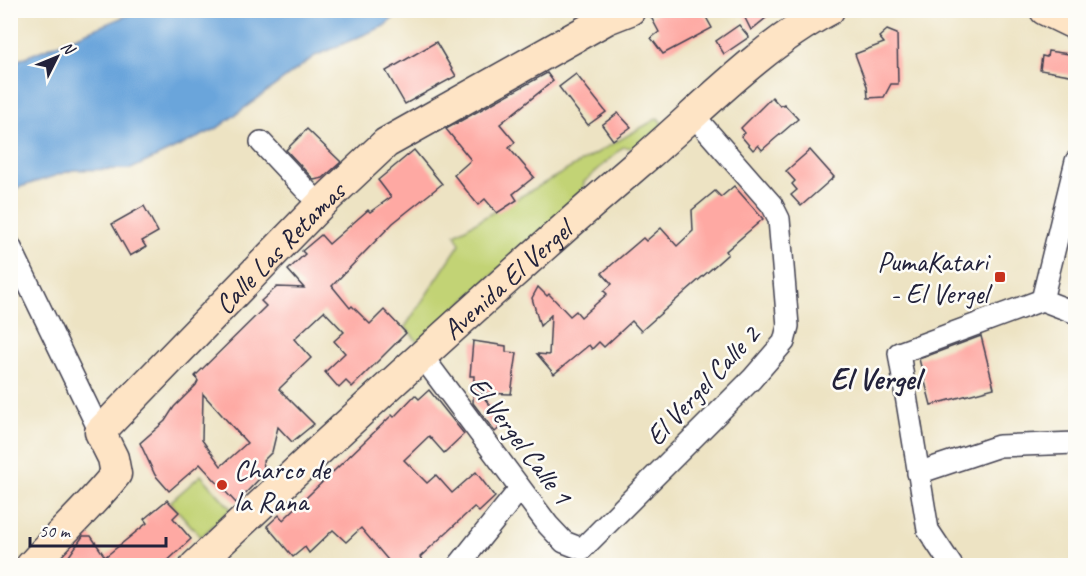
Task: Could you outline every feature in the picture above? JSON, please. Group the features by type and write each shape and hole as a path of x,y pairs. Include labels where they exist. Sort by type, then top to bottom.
{"main road":[{"name":"Calle Las Retamas","path":"100,432 320,205 386,143 607,19 630,10"},
{"name":"Avenida El Vergel","path":"195,566 422,356 777,43 829,10"},
{"path":"1046,10 1076,25"},
{"path":"31,566 63,529 100,495 116,474 113,458 100,432"}],"street":[{"name":"El Vergel Calle 2","path":"582,549 752,379 784,342 788,326 779,219 772,205 694,116"},
{"path":"261,142 320,205"},
{"path":"1042,300 1076,161"},
{"path":"10,246 100,432"},
{"path":"952,566 928,530 898,353 1042,300 1076,313"},
{"name":"El Vergel Calle 1","path":"422,356 519,490 564,542 582,549"},
{"path":"918,473 999,446 1076,443"},
{"path":"458,566 519,490"}],"green space":[{"path":"658,118 663,125 636,148 623,147 584,182 583,194 418,342 405,327 460,244 455,234"},
{"path":"201,475 231,509 201,537 170,502"}],"water":[{"path":"138,11 402,11 384,26 315,56 216,129 131,169 73,170 11,190 11,63"}],"building":[{"path":"663,10 702,10 712,28 663,54 651,38 659,32 651,17"},
{"path":"741,10 776,10 751,30"},
{"path":"739,25 749,37 724,54 716,41"},
{"path":"887,30 897,34 898,84 891,84 884,97 868,98 867,86 855,54 884,43 879,37"},
{"path":"436,42 456,76 405,104 386,71"},
{"path":"1048,51 1076,55 1076,76 1040,70 1042,56 1047,57"},
{"path":"547,73 553,81 500,124 515,142 509,148 534,177 513,194 517,200 497,213 485,199 478,205 454,175 471,160 446,129"},
{"path":"576,74 606,112 588,125 559,87"},
{"path":"772,97 780,106 784,104 798,119 762,150 758,145 753,150 741,136 745,133 741,128"},
{"path":"618,113 631,127 613,140 602,125"},
{"path":"307,129 341,162 323,178 314,180 286,150"},
{"path":"414,150 442,184 393,223 332,286 350,308 352,306 370,324 384,310 406,333 352,387 346,381 339,388 325,372 345,353 334,341 344,332 324,311 294,339 311,358 279,389 314,424 292,442 278,427 272,452 263,461 265,473 236,503 200,464 169,491 155,475 140,443 165,421 174,407 196,385 198,381 195,376 266,306 261,301 277,287 304,288 288,270 305,254 302,251 321,235 329,244 368,210 370,212 391,197 378,180","holes":["203,394 247,443 221,466 202,440"]},
{"path":"810,150 834,177 801,206 791,195 797,190 792,184 795,181 786,171"},
{"path":"734,186 763,219 726,251 728,254 641,331 632,321 604,347 599,342 592,349 589,345 554,374 537,354 549,355 551,315 540,326 532,298 538,287 547,296 549,294 570,316 576,311 581,317 607,294 604,291 612,284 602,273 643,238 646,241 661,228 677,246 693,231 692,210 715,191 721,197"},
{"path":"144,206 158,232 142,241 146,247 130,256 112,224"},
{"path":"981,336 994,388 931,405 919,359"},
{"path":"473,341 506,346 506,352 517,353 511,394 480,393 505,423 495,432 473,403 474,376 470,376"},
{"path":"429,390 464,434 444,453 429,436 404,460 427,483 436,475 452,493 476,472 495,497 479,512 474,507 420,557 427,566 393,566 361,528 346,542 333,530 309,553 305,547 293,557 267,526 279,515 283,520 392,415 394,417 415,395 419,399"},
{"path":"167,500 179,512 173,518 191,539 162,566 62,566 83,536 91,536 105,557 147,523 144,519"}],"place":[{"name":"PumaKatari - El Vergel","path":"1000,277"},
{"name":"Charco de la Rana","path":"222,485"}],"district":[{"name":"El Vergel","path":"875,379"}]}
